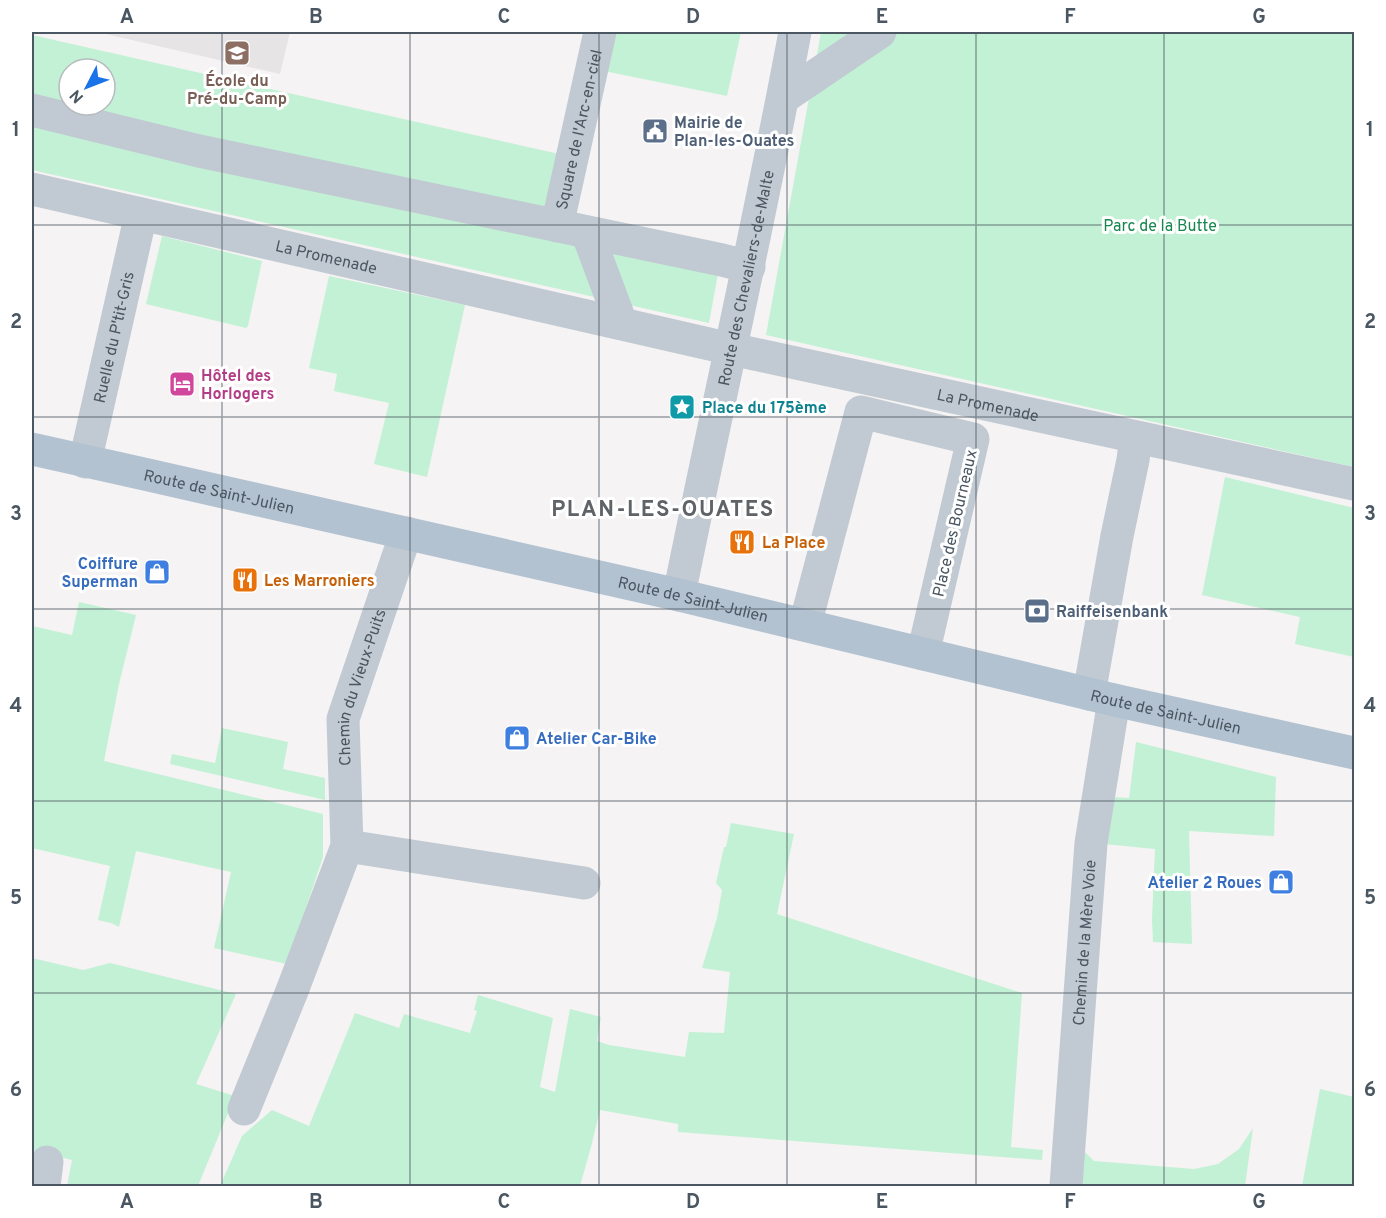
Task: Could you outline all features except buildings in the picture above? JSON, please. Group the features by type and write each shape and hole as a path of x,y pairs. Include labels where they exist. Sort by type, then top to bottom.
{"main road":[{"name":"Route de Saint-Julien","path":"32,449 679,595 1102,697 1354,753"}],"street":[{"name":"Square de l'Arc-en-ciel","path":"572,229 600,32"},
{"name":"Route des Chevaliers-de-Malte","path":"679,595 749,267 795,32"},
{"path":"784,97 880,32"},
{"path":"32,110 199,151 749,267"},
{"name":"La Promenade","path":"32,189 731,349 1354,484"},
{"name":"Ruelle du P'tit-Gris","path":"85,462 141,214"},
{"path":"572,229 621,323"},
{"name":"Place des Bourneaux","path":"805,625 861,412 911,423 973,439 923,654"},
{"name":"Chemin de la Mère Voie","path":"1066,1186 1102,697 1117,536 1136,436"},
{"name":"Chemin du Vieux-Puits","path":"244,1109 292,992 346,846 343,719 406,533"},
{"path":"346,846 584,883"}],"shaded area":[{"name":"École du Pré-du-Camp","path":"97,32 290,32 280,74"}],"green space":[{"path":"613,32 741,32 727,96 604,71"},
{"name":"Parc de la Butte","path":"821,32 1354,32 1354,467 766,335"},
{"path":"32,35 559,154 542,235 718,274 709,323 32,170"},
{"path":"162,236 262,261 246,328 146,304"},
{"path":"329,276 465,305 427,477 374,464 389,403 334,391 337,374 309,368"},
{"path":"1225,477 1354,508 1354,657 1295,644 1300,617 1202,595"},
{"path":"79,602 136,615 119,684 104,761 323,814 323,857 287,964 214,948 231,872 136,851 119,927 98,920 110,866 32,848 32,626 72,635"},
{"path":"222,728 288,742 283,769 325,778 325,800 170,764 172,754 215,763"},
{"path":"1136,742 1276,777 1274,836 1189,831 1192,944 1153,942 1155,849 1104,844 1110,797 1129,798"},
{"path":"731,823 794,834 777,914 1022,993 1011,1147 1043,1150 1042,1160 678,1132 678,1124 600,1110 580,1186 220,1186 242,1136 272,1110 309,1126 355,1013 399,1028 404,1014 470,1033 477,1011 474,1010 478,995 553,1018 540,1087 555,1092 570,1009 601,1017 597,1041 685,1057 689,1032 724,1033 730,972 702,968 717,918 722,890 716,883"},
{"path":"32,958 83,970 110,963 236,994 196,1084 235,1096 198,1186 67,1186 72,1160 32,1150"},
{"path":"1320,1089 1354,1097 1354,1186 1302,1186"},
{"path":"1253,1128 1245,1186 1082,1186 1080,1147 1094,1161 1194,1169 1218,1164 1239,1149"}],"place":[{"name":"École du Pré-du-Camp","path":"237,53"},
{"name":"Mairie de Plan-les-Ouates","path":"655,131"},
{"name":"Hôtel des Horlogers","path":"182,384"},
{"name":"Place du 175ème","path":"682,407"},
{"name":"La Place","path":"742,542"},
{"name":"Coiffure Superman","path":"157,572"},
{"name":"Les Marroniers","path":"245,580"},
{"name":"Raiffeisenbank","path":"1037,611"},
{"name":"Atelier Car-Bike","path":"517,738"},
{"name":"Atelier 2 Roues","path":"1281,882"}],"district":[{"name":"PLAN-LES-OUATES","path":"663,508"}]}
